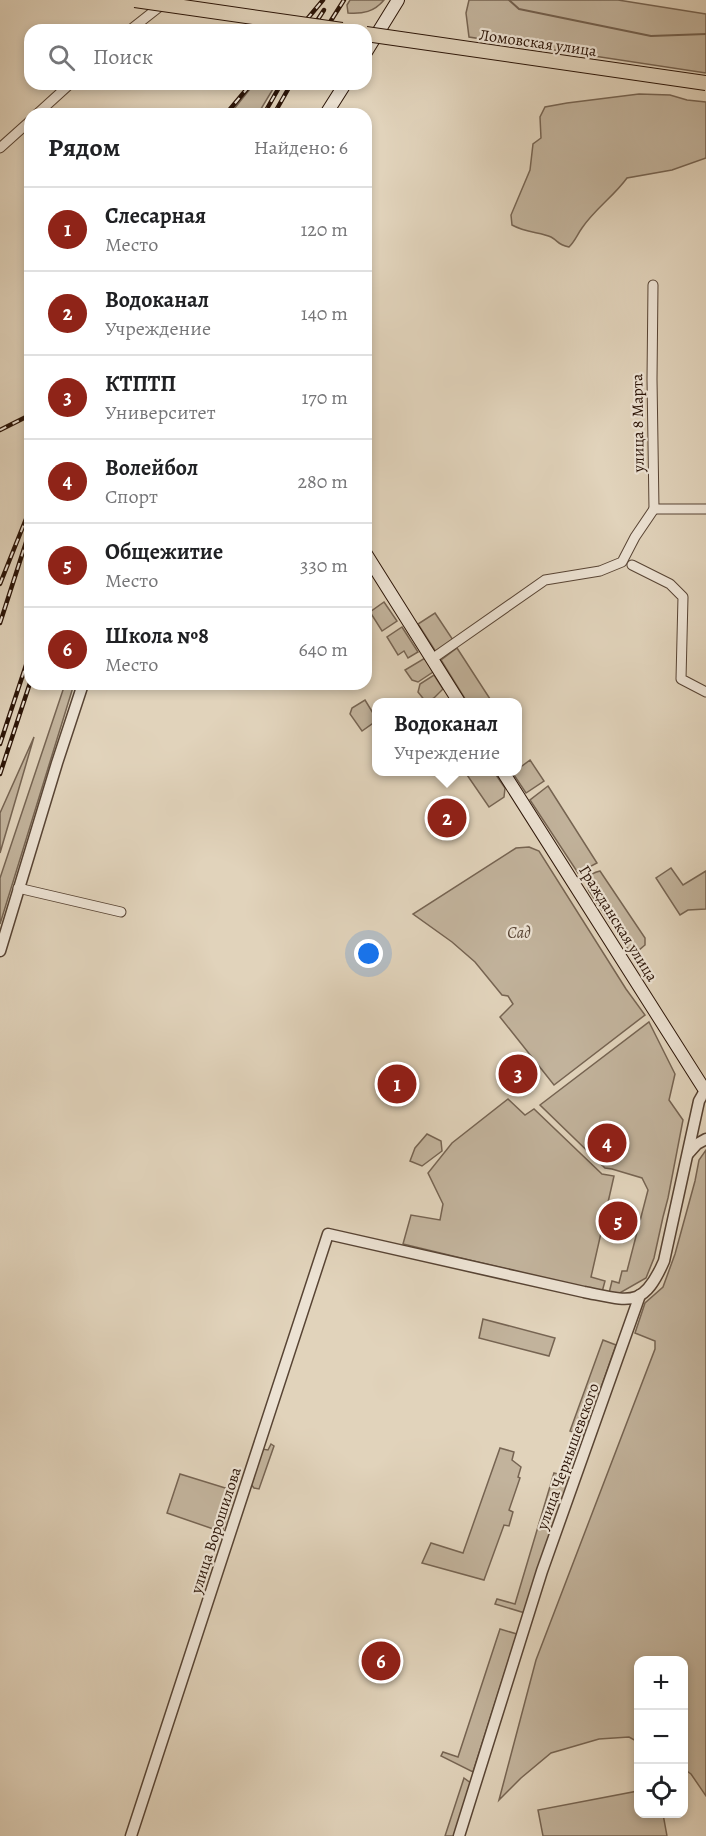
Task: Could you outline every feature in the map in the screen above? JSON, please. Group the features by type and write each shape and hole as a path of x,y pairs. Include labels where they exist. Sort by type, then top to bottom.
{"main road":[{"path":"135,0 301,24"},
{"path":"372,42 398,0"},
{"name":"Ломовская улица","path":"372,34 706,83"},
{"path":"330,108 341,90"},
{"path":"372,564 456,698"},
{"name":"Гражданская улица","path":"506,776 703,1092"}],"street":[{"path":"138,24 168,0"},
{"path":"44,108 63,90"},
{"path":"0,148 4,141 24,126"},
{"name":"улица 8 Марта","path":"653,285 654,508"},
{"path":"432,659 545,580 600,571 622,562 654,508 706,509"},
{"path":"632,565 670,584 683,597 681,680 706,692"},
{"path":"0,951 81,690"},
{"path":"18,888 121,912"},
{"name":"улица Чернышевского","path":"459,1836 542,1571 640,1295 650,1289 664,1261 703,1092"},
{"path":"688,1154 697,1144 706,1139"},
{"name":"улица Ворошилова","path":"131,1836 327,1234 620,1300 640,1295"}],"green space":[{"path":"350,0 384,0 372,10 348,13 347,5"},
{"path":"469,0 618,0 706,14 706,73 469,37 466,13"},
{"path":"249,90 272,90 262,108 235,108"},
{"path":"639,94 670,95 706,102 706,158 672,170 627,178 587,221 569,247 547,235 512,225 511,215 530,170 533,144 541,138 540,117 545,107"},
{"path":"384,602 397,621 382,631 372,615 372,611"},
{"path":"435,613 453,640 436,652 418,624"},
{"path":"402,627 418,652 408,658 404,651 398,655 387,637"},
{"path":"457,648 489,698 465,698 441,660"},
{"path":"425,658 433,672 418,682 412,680 405,670"},
{"path":"434,675 443,689 434,698 423,698 418,692 420,684"},
{"path":"63,690 72,690 0,924 0,878"},
{"path":"365,700 372,711 372,724 362,731 350,714 352,708"},
{"path":"34,737 0,853 0,813"},
{"path":"530,760 544,781 526,793 515,776 522,776 522,766"},
{"path":"468,776 497,776 505,788 504,797 489,807"},
{"path":"548,786 597,863 578,873 530,800"},
{"name":"Сад","path":"529,847 539,851 626,989 645,1015 554,1085 500,1017 513,1004 508,996 502,995 475,962 452,942 413,914 516,848"},
{"path":"671,868 683,885 706,871 706,909 688,910 680,915 656,878"},
{"path":"600,871 645,938 645,945 639,950 630,952 589,891 588,878"},
{"path":"649,1022 675,1074 669,1100 683,1120 654,1258 646,1278 618,1294 609,1293 612,1281 619,1283 622,1271 627,1271 648,1190 642,1178 605,1168 540,1105"},
{"path":"508,1099 525,1115 534,1109 602,1174 614,1176 591,1277 605,1281 602,1292 403,1244 411,1215 440,1220 443,1204 428,1173 452,1143"},
{"path":"427,1134 441,1141 442,1151 422,1166 410,1161 415,1148"},
{"path":"706,1150 706,1796 688,1772 688,1656 634,1656 634,1740 629,1737 599,1739 551,1753 499,1800 536,1660 655,1349 655,1341 635,1333 645,1303 663,1287 675,1254 699,1160"},
{"path":"483,1319 555,1338 549,1356 479,1338"},
{"path":"603,1340 616,1345 584,1436 570,1431"},
{"path":"271,1444 274,1446 259,1489 254,1488 250,1483 262,1449 268,1450"},
{"path":"500,1448 514,1452 512,1460 521,1467 518,1477 520,1478 509,1510 513,1512 509,1526 504,1525 484,1580 422,1563 431,1543 463,1553"},
{"path":"554,1473 570,1477 525,1613 495,1604 497,1599 515,1604"},
{"path":"180,1474 235,1491 222,1532 167,1513"},
{"path":"500,1629 517,1634 473,1772 441,1756 443,1752 458,1757"},
{"path":"464,1778 472,1784 455,1836 445,1836"},
{"path":"634,1792 634,1818 664,1818 667,1836 543,1836 538,1810"}],"waterway":[{"path":"509,0 519,9 651,36 706,34"}],"railway":[{"path":"303,24 323,0"},
{"path":"329,24 344,0"},
{"path":"315,24 324,10"},
{"path":"231,108 246,90"},
{"path":"267,108 278,90"},
{"path":"277,108 288,90"},
{"path":"0,430 24,418"},
{"path":"0,584 24,524"},
{"path":"0,623 24,549"},
{"path":"0,744 24,671"},
{"path":"0,774 28,690"}],"place":[{"name":"Водоканал","path":"447,818"},
{"name":"КТПТП","path":"518,1074"},
{"name":"Слесарная","path":"397,1084"},
{"name":"Волейбол","path":"607,1143"},
{"name":"Общежитие","path":"618,1221"},
{"name":"Школа №8","path":"381,1661"}]}
